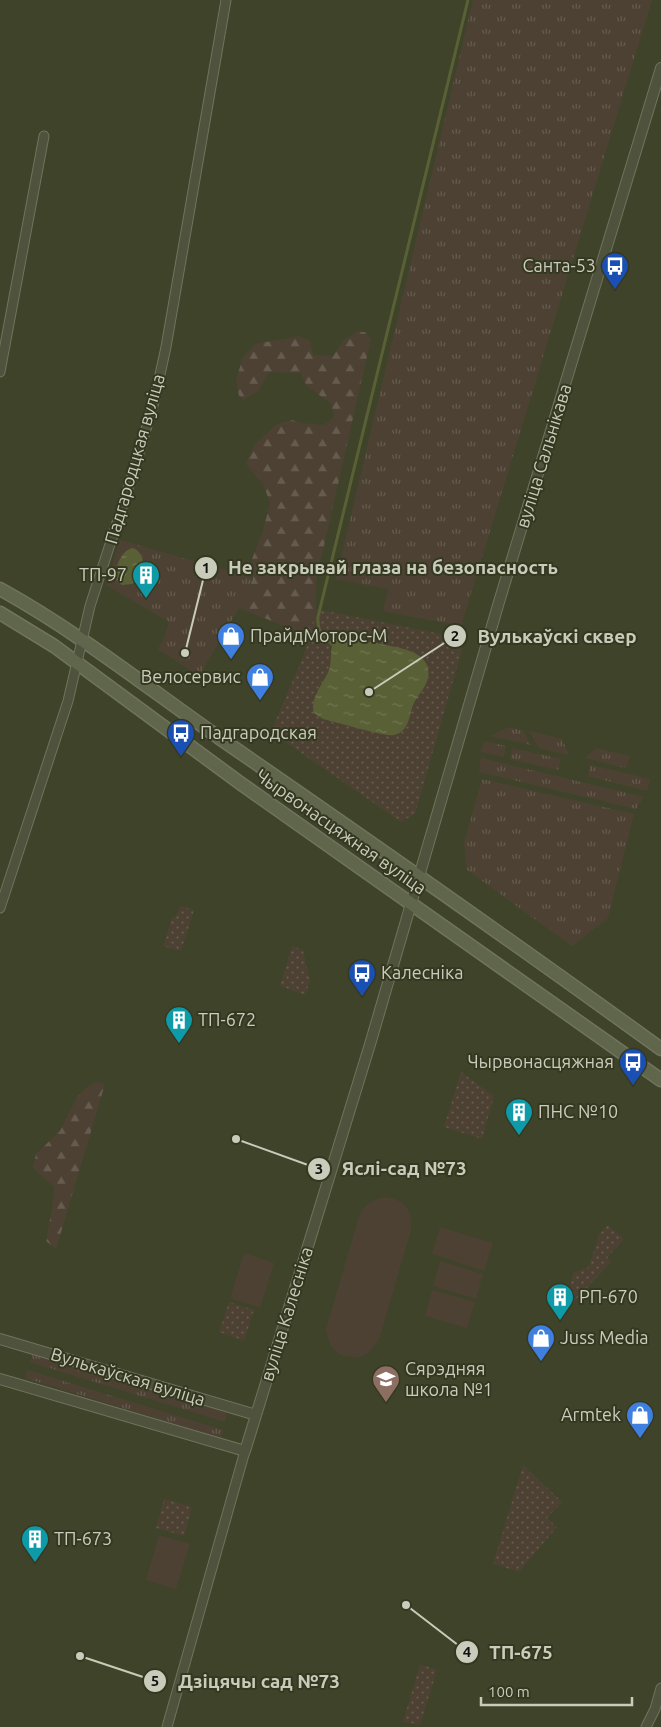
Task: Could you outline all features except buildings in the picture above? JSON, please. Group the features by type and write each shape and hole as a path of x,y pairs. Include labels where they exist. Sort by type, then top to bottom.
{"main road":[{"name":"Чырвонасцяжная вуліца","path":"0,589 83,640 213,734 418,876 661,1049"},
{"name":"Чырвонасцяжная вуліца","path":"0,613 39,636 78,663 196,751 661,1080"}],"street":[{"name":"Падгародцкая вуліца","path":"0,908 68,701 90,606 135,467 161,374 226,0"},
{"name":"вуліца Сальнікава","path":"411,902 499,602 661,68"},
{"path":"0,372 44,136"},
{"name":"вуліца Калесніка","path":"167,1727 245,1451 371,1041 411,902"},
{"name":"Вулькаўская вуліца","path":"0,1339 256,1415"},
{"path":"0,1378 245,1451"},
{"path":"646,1727 658,1710 661,1688"}],"green space":[{"path":"473,0 652,0 461,626 383,611 388,589 336,579"},
{"path":"357,332 365,332 371,339 316,581 316,609 310,636 239,608 253,579 252,559 263,531 270,503 263,484 246,464 255,444 277,424 292,420 301,423 324,425 334,417 331,404 306,385 301,373 269,372 258,391 244,400 239,396 236,380 243,357 255,344 300,336 310,341 313,355 333,356 344,340"},
{"path":"120,540 253,578 239,608 199,676 158,649 165,636 169,622 106,585"},
{"path":"316,609 465,639 415,814 401,822 271,732 305,652"},
{"path":"509,727 523,731 531,745 490,736"},
{"path":"529,731 562,739 569,755 539,748"},
{"path":"484,741 506,746 504,757 481,752"},
{"path":"512,748 561,759 558,770 510,759"},
{"path":"596,748 630,756 626,768 585,758"},
{"path":"481,758 644,797 636,809 479,772"},
{"path":"590,765 650,779 647,791 588,776"},
{"path":"482,779 634,814 608,918 572,946 467,870 464,843"},
{"path":"180,906 194,910 181,951 163,946 172,918 176,916"},
{"path":"292,946 303,950 310,981 305,995 280,986"},
{"path":"461,1072 494,1096 482,1139 444,1127"},
{"path":"97,1082 105,1084 56,1249 46,1241 54,1187 33,1168 36,1154 60,1131 77,1097 87,1087"},
{"path":"384,1197 397,1200 406,1206 410,1216 411,1230 380,1337 372,1349 364,1356 342,1355 337,1353 331,1345 326,1329 359,1216 369,1203"},
{"path":"608,1225 624,1239 607,1258 611,1262 569,1307 564,1304 574,1272 588,1268 600,1233"},
{"path":"440,1227 493,1243 484,1271 432,1254"},
{"path":"244,1253 274,1263 260,1308 230,1298"},
{"path":"440,1261 483,1274 476,1299 433,1286"},
{"path":"432,1290 475,1302 467,1328 425,1316"},
{"path":"229,1302 254,1310 244,1341 219,1332"},
{"path":"33,1354 227,1413 225,1422 30,1362"},
{"path":"27,1370 223,1430 221,1438 25,1378"},
{"path":"523,1465 562,1502 547,1518 557,1527 519,1572 493,1564"},
{"path":"164,1499 192,1507 184,1536 156,1528"},
{"path":"159,1535 190,1544 176,1589 146,1580"},
{"path":"420,1664 437,1670 420,1725 403,1722"}],"water":[{"path":"133,548 142,556 143,564 141,571 138,578 132,584 122,585 116,580 117,566 125,552"},
{"path":"338,637 405,649 420,656 425,662 428,669 427,682 413,705 403,731 394,735 371,732 323,719 314,713 315,697 329,670 333,644"}],"waterway":[{"path":"332,644 321,632 318,626 318,617 468,0"}],"place":[{"name":"Санта-53","path":"615,290"},
{"name":"ТП-97","path":"146,599"},
{"name":"Не закрывай глаза на безопасность","path":"185,653"},
{"name":"ПрайдМоторс-М","path":"231,660"},
{"name":"Вулькаўскі сквер","path":"369,692"},
{"name":"Велосервис","path":"260,701"},
{"name":"Падгародская","path":"181,757"},
{"name":"Калесніка","path":"362,997"},
{"name":"ТП-672","path":"179,1044"},
{"name":"Чырвонасцяжная","path":"633,1086"},
{"name":"ПНС №10","path":"519,1136"},
{"name":"Яслі-сад №73","path":"236,1139"},
{"name":"РП-670","path":"560,1321"},
{"name":"Juss Media","path":"541,1362"},
{"name":"Сярэдняя школа №1","path":"386,1403"},
{"name":"Armtek","path":"640,1439"},
{"name":"ТП-673","path":"35,1563"},
{"name":"ТП-675","path":"406,1605"},
{"name":"Дзіцячы сад №73","path":"80,1656"}]}
